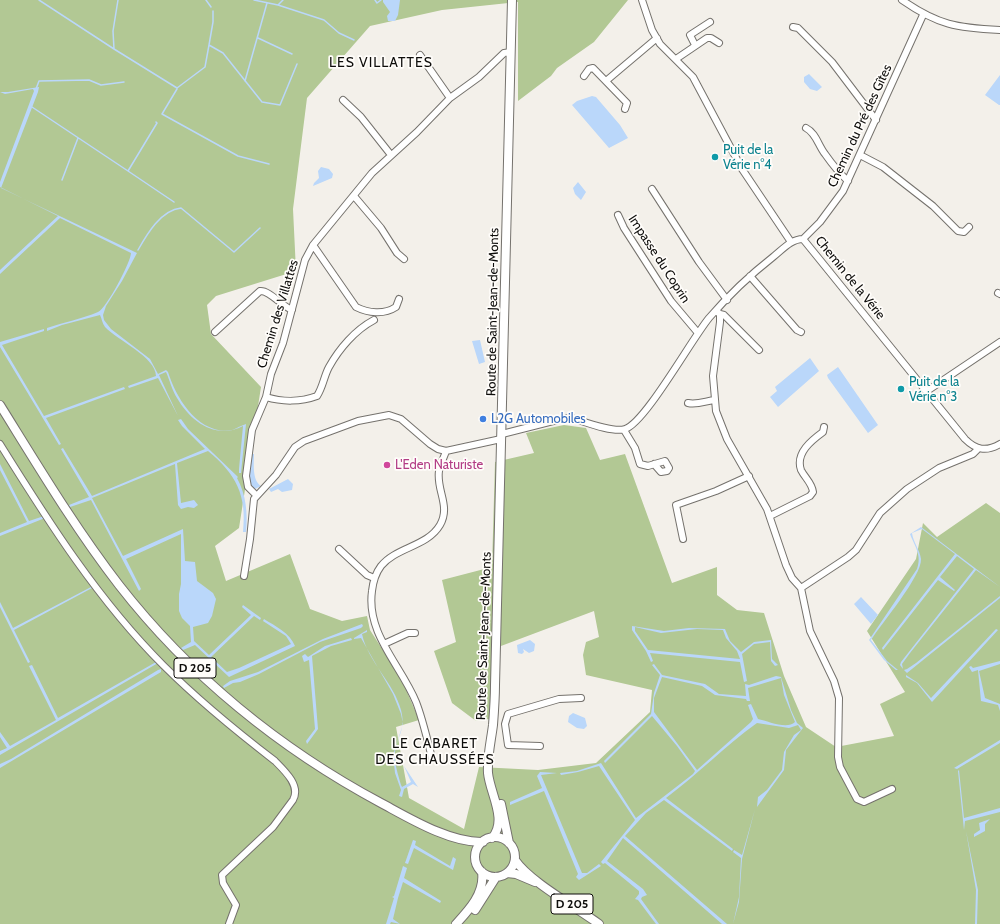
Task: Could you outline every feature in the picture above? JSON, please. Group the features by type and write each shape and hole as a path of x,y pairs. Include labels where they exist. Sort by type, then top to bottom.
{"main road":[{"name":"Route de Saint-Jean-de-Monts","path":"494,788 488,768 488,755 493,724 502,437 512,0"},
{"name":"D 205","path":"0,405 99,559 142,613 189,663 239,708 303,757 365,794 469,847 476,854"},
{"path":"492,838 497,831 498,819 494,788"},
{"path":"494,788 503,811 508,843"},
{"name":"D 205","path":"446,835 462,840 483,842"},
{"path":"492,838 501,838 508,843 514,851 515,860 507,873 496,877 491,877 482,872 477,864 476,854 483,842 492,838"},
{"name":"D 205","path":"515,860 519,866 543,886 599,924"},
{"path":"456,924 474,902 482,883 482,872"},
{"name":"D 205","path":"507,873 516,874 543,886"},
{"path":"462,924 478,905 496,877"}],"street":[{"path":"642,0 652,30 657,38 693,77 742,169 791,242"},
{"path":"902,0 923,15 956,27 1000,30"},
{"name":"Chemin du Pré des Gîtes","path":"803,239 832,207 848,181 923,15"},
{"path":"695,45 690,35 710,22"},
{"path":"793,27 798,28 832,62 876,120"},
{"path":"606,81 657,38"},
{"path":"676,59 707,38 711,38 719,42"},
{"name":"Chemin des Villattes","path":"256,495 248,487 246,476 252,430 266,397 306,260 313,245 372,173 417,132 450,98 479,77 504,53 511,52"},
{"path":"420,55 450,98"},
{"path":"584,76 589,69 593,68 627,103 625,109"},
{"path":"343,100 361,116 391,155"},
{"path":"806,128 811,131 833,165 848,181"},
{"path":"860,155 883,167 907,184 933,206 958,231 964,232 969,227"},
{"path":"652,189 699,262 727,300"},
{"path":"354,196 381,228 397,253 404,259"},
{"name":"Impasse du Coprin","path":"618,215 624,228 671,301 698,333"},
{"name":"Chemin de la Vérie","path":"624,430 640,418 698,333 718,313 727,300 750,276 791,242 803,239 965,439 978,449"},
{"path":"313,245 356,307 366,312 389,311 396,307 399,299"},
{"path":"750,276 797,330 801,332"},
{"path":"214,332 260,291 267,292 283,306 292,310"},
{"path":"718,313 724,315 759,350"},
{"path":"718,313 720,322 714,359 716,411 727,439 770,516 786,565 792,578 801,588 810,631 840,698 838,757 840,767 857,799 864,802 892,789"},
{"path":"266,397 279,401 310,399 317,396 328,367 346,342 366,324 374,320"},
{"path":"927,391 1000,342"},
{"path":"688,403 695,405 706,401 715,400"},
{"path":"244,576 254,499 256,495 276,475 295,447 322,434 373,417 389,415 401,419 430,444 438,449 446,451 457,450 565,418 572,418 613,430 624,430 635,448 640,464 648,466 654,464"},
{"path":"770,516 810,496 813,492 812,486 801,470 801,459 805,448 823,432 824,426"},
{"path":"0,444 72,555 133,632 162,664 207,707 275,761 295,787 296,796 294,800 273,827 237,860 222,878 236,905 229,924"},
{"path":"801,588 848,557 856,550 880,513 907,489 939,468 973,454 978,449 987,450 1000,444"},
{"path":"432,758 416,703 376,631 371,611 374,578 387,560 431,536 440,525 443,518 444,500 439,472 446,451"},
{"path":"683,539 676,505 716,491 749,476"},
{"path":"339,548 367,575 374,578"},
{"path":"384,644 408,633 415,633"},
{"path":"540,746 508,745 505,724 506,716 511,712 559,699 581,698"},
{"path":"493,724 505,724"}],"green space":[{"path":"0,0 628,0 594,42 557,68 551,76 518,101 518,2 442,10 370,26 307,98 293,209 296,271 216,296 207,305 211,334 261,387 239,528 215,546 226,581 290,554 310,609 342,621 367,616 370,630 402,680 419,720 396,727 409,798 464,829 479,767 538,770 596,763 650,712 652,690 586,675 583,655 586,642 599,637 594,611 493,649 489,719 476,721 452,703 434,651 456,642 442,580 492,567 495,462 534,453 526,433 564,425 586,428 600,460 625,454 672,583 717,567 717,595 737,610 764,613 784,676 806,727 836,747 894,736 880,704 905,692 867,631 916,559 923,523 937,537 986,503 1000,513 1000,924 0,924"}],"water":[{"path":"383,0 400,0 398,15 395,21 388,21 387,16 390,12"},
{"path":"809,74 822,87 817,91 810,89 804,82 804,77"},
{"path":"1000,75 1000,105 999,105 985,95"},
{"path":"39,87 38,92 1,188 0,182 34,91 33,89 5,94 0,92"},
{"path":"592,96 596,97 620,125 628,138 609,148 572,105 577,101"},
{"path":"321,167 329,169 333,174 332,178 313,186 319,178 318,171"},
{"path":"578,182 586,192 581,200 575,194 573,188"},
{"path":"24,199 137,253 106,306 103,315 104,320 111,329 150,359 158,374 166,370 168,372 176,392 188,410 196,418 205,425 225,431 214,430 205,426 189,414 175,395 166,372 159,375 178,416 158,378 129,388 128,386 156,376 154,369 150,362 135,349 105,327 100,315 62,325 47,331 47,328 98,312 102,309 118,285 131,253 60,218 0,274 0,270 58,216"},
{"path":"44,329 44,331 2,345 44,416 124,387 125,389 46,418 61,444 59,445 0,347 0,342"},
{"path":"480,340 485,362 479,364 472,341"},
{"path":"810,358 819,371 778,407 770,397 777,391 775,387"},
{"path":"838,367 878,425 868,433 828,378 827,375"},
{"path":"181,419 188,429 238,477 237,478 246,504 246,532 243,532 243,507 238,486 226,468 208,451 177,463 181,503 194,500 198,505 194,508 188,507 181,509 178,505 175,464 92,498 123,556 183,529 185,561 195,562 197,581 213,593 216,599 212,616 208,623 193,627 194,641 209,655 251,615 242,607 243,605 261,618 260,620 254,616 211,657 227,672 291,644 286,636 263,621 264,619 282,630 293,641 295,646 229,677 195,645 183,650 181,648 191,642 190,626 182,618 179,611 179,594 181,584 181,534 126,559 141,589 139,591 91,500 70,507 69,505 89,497 61,449 63,448 92,496 205,449 182,426 178,420"},
{"path":"246,424 241,473 239,473 239,469 243,426 232,430"},
{"path":"250,454 254,454 255,476 256,480 261,486 255,489 250,486 248,476"},
{"path":"0,464 29,521 44,516 45,518 0,536 0,533 27,522 0,470"},
{"path":"288,479 293,484 292,490 282,492 278,489 271,492 269,489"},
{"path":"921,527 1000,587 976,570 910,653 902,664 903,669 900,665 901,662 974,569 957,556 940,577 955,590 954,591 938,580 883,650 882,648 955,554 922,529 912,533 921,559 920,567 900,600 871,640 887,661 898,670 896,670 884,660 869,640 917,569 919,559 916,547 910,534"},
{"path":"91,587 92,588 14,630 30,662 28,663 0,607 0,602 13,628"},
{"path":"1000,596 1000,598 907,673 904,670 916,663"},
{"path":"861,597 878,615 871,624 854,604"},
{"path":"362,624 363,626 361,628 320,642 259,674 240,682 233,683 224,688 223,686 230,681 258,672 323,639"},
{"path":"632,626 664,631 689,628 725,629 730,641 741,652 754,642 771,640 772,659 778,665 775,666 771,661 770,642 754,644 742,654 747,681 744,682 740,662 650,653 653,661 651,662 646,651 632,630","holes":["635,627 661,633 697,629 723,630 726,638 737,651 740,659 648,650 635,631"]},
{"path":"996,629 998,630 932,702 917,683 906,677 906,675 918,683 931,698"},
{"path":"367,630 367,632 362,634 368,650 361,638 354,639"},
{"path":"351,638 352,640 331,646 312,656 318,729 307,744 306,741 315,729 309,660 304,662 302,656 305,654 308,657 325,646"},
{"path":"530,640 535,644 534,651 529,653 523,649 524,652 522,654 518,653 517,645"},
{"path":"1000,661 1000,664 979,671 985,698 1000,704 1000,711 998,705 981,701 978,670 972,672 969,667 971,666 973,668"},
{"path":"156,662 158,663 0,755 0,751 7,748 0,737 0,732 10,746 56,720 29,666 32,665 58,718"},
{"path":"654,664 662,675 705,684 719,694 746,696 745,684 749,685 776,676 781,677 791,710 797,723 803,728 786,750 784,770 757,807 758,797 767,790 782,770 784,752 794,735 801,730 798,725 789,728 757,723 666,798 733,849 732,851 664,800 646,813 625,836 727,924 722,924 623,838 607,861 643,889 647,895 641,899 659,924 656,924 638,900 635,899 639,894 639,891 605,863 603,864 601,862 635,820 599,766 578,772 561,775 560,773 577,771 601,763 636,818 693,774 695,771 677,746 652,716 605,763 604,761 651,714 654,693 660,675 652,665","holes":["662,677 702,686 715,695 746,699 747,701 750,701 748,688 781,678 784,695 795,722 792,724 782,725 758,719 751,704 748,705 753,719 751,722 697,770 654,712 654,698"]},
{"path":"377,667 398,700 403,722 393,694"},
{"path":"161,669 161,672 0,768 0,764 11,759"},
{"path":"573,713 585,718 587,726 584,729 577,728 568,722 569,716"},
{"path":"402,727 395,752 395,760 401,785 402,787 411,782 404,766 418,787 413,784 404,789 402,797 399,796 401,790 395,773 393,755"},
{"path":"1000,740 1000,743 957,769 954,768"},
{"path":"959,770 964,818 1000,808 1000,812 965,821 964,830 958,771"},
{"path":"540,772 557,773 541,775 582,873 587,873 599,864 601,866 579,880 576,877 578,874 544,791 510,805 510,802 542,788 537,776"},
{"path":"755,809 742,859 739,902 733,924 739,897 741,858 733,852 734,850 742,855"},
{"path":"990,819 985,824 985,831 974,837 974,834 980,830 979,823"},
{"path":"966,831 978,890 977,924 975,924 976,890"},
{"path":"413,840 416,841 415,845 450,866 453,857 456,859 453,870 414,848 408,864 405,863"},
{"path":"403,866 407,868 404,878 441,901 440,903 403,882 393,919 400,924 391,922 390,924 386,924 394,898 392,897 394,896"}],"waterway":[{"path":"39,0 114,49"},
{"path":"118,0 113,31 114,49 177,88 205,67 209,45"},
{"path":"206,0 211,7"},
{"path":"254,0 278,5 283,0"},
{"path":"375,0 377,3 381,0"},
{"path":"245,81 267,3"},
{"path":"278,5 324,20 339,33 354,40"},
{"path":"213,11 213,22 209,45 223,53 262,102 280,105 297,64"},
{"path":"258,38 292,54"},
{"path":"36,89 39,81 89,80 101,85 124,82"},
{"path":"177,89 162,114 238,156 269,164"},
{"path":"32,107 128,171 157,123 156,122"},
{"path":"62,180 78,138"},
{"path":"128,171 174,202"},
{"path":"138,250 150,230 161,218 167,213 181,208 234,252 260,228"}],"place":[{"name":"Puit de la Vérie n°4","path":"715,157"},
{"name":"Puit de la Vérie n°3","path":"901,389"},
{"name":"L2G Automobiles","path":"483,419"},
{"name":"L'Eden Naturiste","path":"387,465"}],"district":[{"name":"LES VILLATTES","path":"381,63"},
{"name":"LE CABARET DES CHAUSSÉES","path":"435,752"}]}
